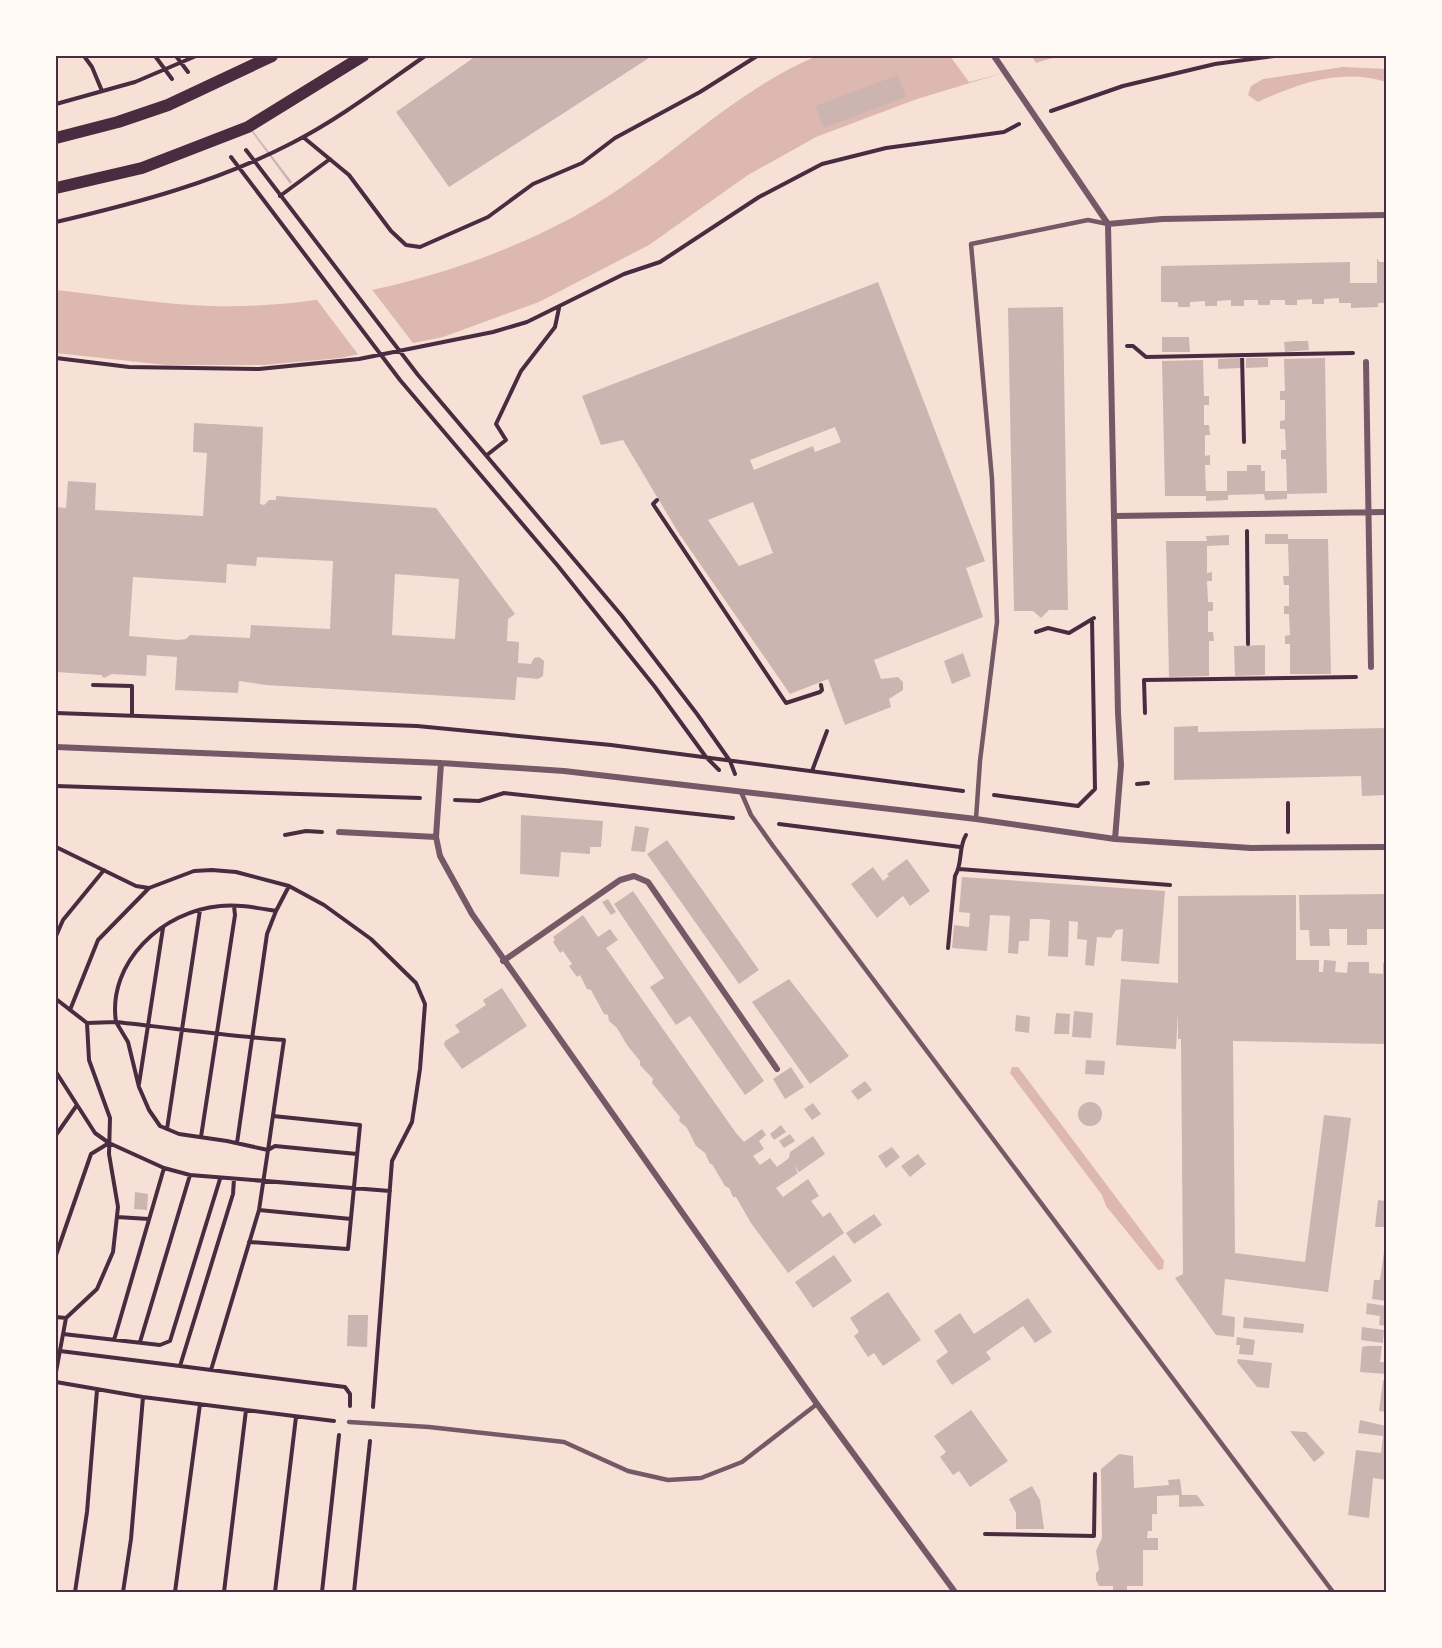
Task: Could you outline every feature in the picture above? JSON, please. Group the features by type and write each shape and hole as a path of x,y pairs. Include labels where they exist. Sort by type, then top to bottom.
{"main road":[{"path":"56,138 118,122 168,105 272,56"},
{"path":"56,188 142,168 248,128 363,56"}],"street":[{"path":"994,56 1108,224 1121,765 1115,839"},
{"path":"1108,224 1162,219 1386,215"},
{"path":"1366,362 1371,667"},
{"path":"1115,516 1386,512"},
{"path":"56,747 441,763 564,771 976,819 1115,839 1251,848 1386,847"},
{"path":"441,763 436,837 440,856 453,882 503,961 817,1404 956,1593"},
{"path":"339,832 436,837"},
{"path":"503,961 620,880 634,876 648,882 777,1069"}],"lane":[{"path":"976,819 997,622 992,479 971,244 1088,220 1108,224"},
{"path":"741,792 756,821 1333,1593"},
{"path":"349,1422 564,1442 628,1471 668,1480 701,1478 742,1462 817,1404"}],"path":[{"path":"84,56 92,67 102,91"},
{"path":"56,104 135,82 196,56"},
{"path":"56,222 151,200 207,181 303,137 425,56"},
{"path":"303,137 349,175 391,231 406,245 420,247 488,217 533,184 582,163 615,138 700,92 757,56"},
{"path":"56,357 129,367 259,369 316,365 423,348 493,333 527,322 624,274 660,262 759,197 822,164 886,148 1004,132 1034,116 1124,86 1215,64 1274,56"},
{"path":"280,196 330,159"},
{"path":"275,189 418,375 622,616 730,761"},
{"path":"260,196 399,380 558,566 655,687 706,757 741,792"},
{"path":"487,456 506,440 496,424 521,371 555,327 560,307"},
{"path":"1112,346 1133,346 1146,357 1355,353"},
{"path":"1242,355 1244,442"},
{"path":"657,500 653,504 786,703 820,692 821,685"},
{"path":"1246,514 1248,644"},
{"path":"1036,632 1048,628 1069,633 1116,605"},
{"path":"56,713 417,726 611,745 1078,806 1095,789 1092,619"},
{"path":"1145,713 1144,680 1360,676"},
{"path":"93,685 132,686 132,716"},
{"path":"812,771 827,731"},
{"path":"56,786 479,801 504,793 756,821 960,850 959,869 955,876 948,948"},
{"path":"1288,803 1288,848"},
{"path":"285,835 306,831 339,832"},
{"path":"56,847 136,886 149,888"},
{"path":"959,869 1170,885"},
{"path":"56,936 63,920 104,870"},
{"path":"70,1010 98,940 149,888 194,871 236,872 289,886 324,904 371,939 416,983 425,1004 420,1070 412,1122 392,1161 372,1423 354,1593"},
{"path":"237,1143 267,934 289,886"},
{"path":"276,911 234,906 201,910 163,927 140,945 125,969 117,996 116,1022 128,1042 139,1087 149,1110 160,1126 179,1134 268,1150 275,1146 357,1154"},
{"path":"201,1137 235,915 234,906"},
{"path":"167,1129 201,910"},
{"path":"139,1087 163,927"},
{"path":"56,999 87,1023 116,1022 284,1040 259,1210 211,1370"},
{"path":"56,1372 66,1318 96,1289 113,1252 118,1207 109,1143 110,1118 89,1060 87,1023"},
{"path":"56,1072 95,1133 109,1143 164,1168 190,1175 220,1179 265,1180 390,1191"},
{"path":"56,1135 77,1105"},
{"path":"249,1242 348,1250 360,1125 273,1116"},
{"path":"56,1255 91,1154 109,1143"},
{"path":"114,1340 164,1168"},
{"path":"140,1342 190,1175"},
{"path":"63,1335 160,1345 170,1341 220,1179"},
{"path":"180,1366 233,1194 234,1179"},
{"path":"259,1210 351,1219"},
{"path":"117,1217 149,1219"},
{"path":"56,1317 66,1318"},
{"path":"56,1382 97,1390 349,1422 350,1395 345,1387 60,1351"},
{"path":"75,1593 87,1512 97,1390"},
{"path":"123,1593 131,1539 143,1396"},
{"path":"175,1593 200,1404"},
{"path":"224,1593 246,1410"},
{"path":"275,1593 296,1417"},
{"path":"322,1593 340,1422"},
{"path":"985,1534 1094,1536 1095,1474"}],"shaded area":[{"path":"817,56 1059,56 917,99 816,137 748,175 649,245 539,302 443,337 340,358 264,365 166,365 56,353 56,290 174,304 244,306 301,302 358,293 472,262 526,240 576,215 622,187 740,99 790,68"},
{"path":"1343,67 1386,69 1386,82 1370,78 1337,77 1289,89 1258,102 1248,95 1251,86 1263,79"},
{"path":"1012,1067 1018,1067 1164,1261 1163,1269 1158,1270 1106,1206 1102,1195 1010,1073"}],"pier":[{"path":"950,56 1031,56 1037,64 969,82"},
{"path":"370,287 416,347 360,357 314,296"}],"building":[{"path":"476,56 652,56 449,187 396,112"},
{"path":"898,75 906,97 823,128 815,106"},
{"path":"249,128 292,182 290,184"},
{"path":"1377,258 1379,262 1386,262 1386,303 1378,303 1378,307 1351,308 1351,303 1339,303 1339,298 1324,299 1324,304 1312,304 1312,299 1297,300 1297,305 1285,305 1285,300 1270,300 1270,305 1258,305 1258,300 1244,300 1244,306 1231,306 1231,300 1217,301 1217,306 1205,306 1205,301 1190,302 1190,307 1178,307 1178,302 1161,302 1161,266 1350,262 1350,283 1377,283"},
{"path":"878,282 985,561 966,568 983,617 874,660 881,679 898,677 903,682 903,690 889,699 891,707 845,725 828,679 790,694 678,532 623,440 601,445 582,396","holes":["835,427 841,442 815,452 813,446 754,470 750,460","753,502 773,553 739,566 708,520"]},
{"path":"1063,307 1068,610 1049,610 1041,618 1033,611 1014,611 1008,308"},
{"path":"1162,337 1189,337 1190,352 1162,352"},
{"path":"1308,341 1309,350 1285,352 1284,342"},
{"path":"1240,358 1241,368 1218,369 1218,359"},
{"path":"1246,358 1268,358 1268,367 1246,368"},
{"path":"1325,358 1327,493 1287,494 1287,499 1265,500 1264,494 1228,495 1228,500 1206,501 1206,496 1165,496 1162,361 1203,360 1204,396 1209,396 1209,405 1204,405 1204,425 1209,425 1210,435 1205,435 1205,456 1210,455 1210,465 1205,465 1206,491 1227,491 1227,471 1247,471 1247,465 1261,465 1261,471 1265,471 1265,491 1287,491 1286,459 1281,459 1281,450 1286,450 1285,429 1280,429 1280,421 1285,420 1285,400 1280,400 1280,391 1285,391 1284,359"},
{"path":"194,423 263,427 260,504 264,505 269,500 276,500 276,496 436,508 515,614 508,619 507,641 519,642 518,663 531,664 534,658 539,657 544,661 543,676 538,679 517,677 515,700 266,685 239,681 238,693 175,690 177,657 147,655 146,676 112,674 104,678 101,675 56,672 56,507 66,508 68,481 96,483 95,510 203,516 207,453 193,452","holes":["257,557 333,561 330,629 251,625 250,638 190,635 186,639 178,640 129,636 133,577 226,583 227,564 256,566","395,574 459,579 455,639 392,635"]},
{"path":"1265,534 1288,534 1288,539 1328,539 1331,674 1290,674 1290,644 1285,644 1285,636 1290,635 1289,614 1284,614 1284,606 1289,606 1289,585 1284,585 1283,576 1289,576 1288,544 1265,544"},
{"path":"1229,535 1229,545 1207,546 1207,573 1212,572 1212,581 1207,581 1208,602 1213,602 1213,611 1208,611 1208,632 1213,632 1214,641 1209,641 1209,676 1169,677 1166,541 1207,541 1206,536"},
{"path":"1265,645 1265,675 1235,676 1234,646"},
{"path":"963,653 971,676 952,684 944,661"},
{"path":"1198,726 1198,732 1386,728 1385,795 1362,796 1361,776 1174,780 1174,727"},
{"path":"521,815 603,821 601,847 590,847 590,854 561,852 559,877 520,874"},
{"path":"635,826 649,828 645,852 631,851"},
{"path":"667,840 759,970 739,984 647,854"},
{"path":"907,859 930,891 910,906 903,896 877,918 851,884 873,867 883,881 889,876 887,874"},
{"path":"962,877 1165,891 1159,964 1121,961 1123,929 1116,930 1111,938 1097,937 1094,966 1085,965 1087,940 1077,939 1078,922 1069,921 1068,957 1048,956 1050,920 1041,919 1030,919 1029,941 1019,941 1018,954 1008,953 1010,916 990,915 987,951 952,948 954,925 969,927 970,913 959,912"},
{"path":"633,891 764,1081 745,1095 690,1016 676,1025 650,987 664,978 614,904"},
{"path":"1386,894 1386,949 1384,929 1367,929 1367,945 1347,945 1347,929 1329,929 1330,946 1310,946 1309,930 1300,930 1299,895"},
{"path":"1296,895 1296,960 1319,960 1319,972 1323,972 1324,960 1336,961 1335,972 1347,973 1348,962 1369,962 1369,973 1383,974 1383,963 1386,963 1386,1044 1233,1041 1235,1253 1305,1262 1324,1115 1351,1118 1328,1292 1225,1279 1222,1315 1235,1317 1234,1337 1216,1335 1175,1278 1183,1274 1181,1039 1178,1039 1178,1013 1176,1049 1116,1045 1121,979 1178,983 1178,896"},
{"path":"608,899 616,912 611,915 602,902"},
{"path":"583,915 598,937 610,929 618,940 606,948 736,1133 744,1142 762,1129 766,1135 759,1141 764,1149 753,1156 760,1165 770,1158 777,1167 789,1158 790,1152 813,1136 825,1154 799,1172 794,1165 798,1173 776,1188 783,1197 808,1179 819,1196 811,1201 823,1217 830,1212 844,1233 788,1273 751,1223 736,1197 733,1197 729,1188 725,1186 705,1153 696,1146 687,1128 679,1121 680,1117 652,1083 653,1079 640,1065 640,1061 617,1028 609,1021 608,1015 604,1014 591,990 587,989 580,975 577,977 569,966 572,964 563,951 560,953 553,942 555,940 553,937"},
{"path":"789,979 849,1056 810,1084 752,1002"},
{"path":"502,988 527,1026 462,1069 444,1045 445,1041 460,1032 455,1025 486,1005 483,1000"},
{"path":"1074,1011 1093,1013 1091,1038 1072,1037"},
{"path":"1056,1013 1070,1014 1069,1034 1054,1034"},
{"path":"1016,1015 1030,1017 1029,1033 1015,1031"},
{"path":"1086,1060 1105,1061 1104,1075 1085,1074"},
{"path":"791,1067 804,1087 785,1099 773,1079"},
{"path":"865,1081 872,1090 858,1100 851,1091"},
{"path":"1090,1102 1095,1103 1101,1109 1101,1119 1095,1125 1090,1126 1085,1125 1079,1119 1078,1114 1079,1109 1085,1103"},
{"path":"813,1103 821,1114 812,1120 804,1109"},
{"path":"781,1125 786,1132 774,1140 770,1134"},
{"path":"790,1134 795,1141 784,1148 779,1141"},
{"path":"892,1147 900,1157 886,1168 878,1156"},
{"path":"918,1154 926,1164 910,1177 901,1166"},
{"path":"135,1192 148,1194 147,1210 134,1209"},
{"path":"1378,1200 1386,1201 1384,1227 1375,1227"},
{"path":"874,1214 882,1225 854,1244 846,1233"},
{"path":"1385,1244 1386,1301 1372,1299 1374,1280 1380,1280"},
{"path":"834,1255 852,1281 813,1308 795,1282"},
{"path":"888,1292 921,1340 883,1366 874,1353 868,1357 854,1336 859,1332 850,1318"},
{"path":"1028,1298 1052,1332 1035,1343 1023,1326 986,1352 991,1359 952,1385 936,1361 948,1352 934,1331 960,1313 974,1334"},
{"path":"1367,1303 1386,1306 1386,1326 1379,1325 1380,1316 1366,1314"},
{"path":"348,1315 368,1315 367,1347 347,1346"},
{"path":"1244,1317 1304,1324 1303,1333 1243,1328"},
{"path":"1362,1327 1384,1330 1383,1343 1361,1340"},
{"path":"1237,1337 1255,1340 1253,1355 1239,1354 1240,1345 1236,1345"},
{"path":"1382,1346 1380,1362 1386,1362 1386,1374 1360,1372 1362,1347"},
{"path":"1238,1359 1272,1363 1269,1388 1257,1387 1237,1362"},
{"path":"1383,1380 1386,1381 1386,1412 1379,1411"},
{"path":"971,1410 1008,1461 970,1487 959,1471 953,1475 940,1457 946,1452 934,1436"},
{"path":"1360,1420 1386,1426 1386,1480 1373,1478 1369,1518 1348,1515 1356,1450 1381,1453 1383,1436 1358,1433"},
{"path":"1290,1431 1306,1432 1325,1453 1314,1462"},
{"path":"1119,1454 1133,1456 1134,1488 1169,1485 1168,1480 1180,1479 1182,1495 1197,1495 1205,1506 1179,1507 1179,1495 1157,1496 1157,1514 1152,1514 1152,1531 1148,1531 1147,1538 1158,1538 1158,1550 1143,1550 1143,1586 1127,1586 1127,1592 1113,1592 1113,1586 1099,1586 1096,1580 1096,1573 1099,1570 1096,1551 1102,1538 1101,1469"},
{"path":"1032,1486 1040,1500 1044,1529 1016,1529 1016,1513 1009,1499"}]}
